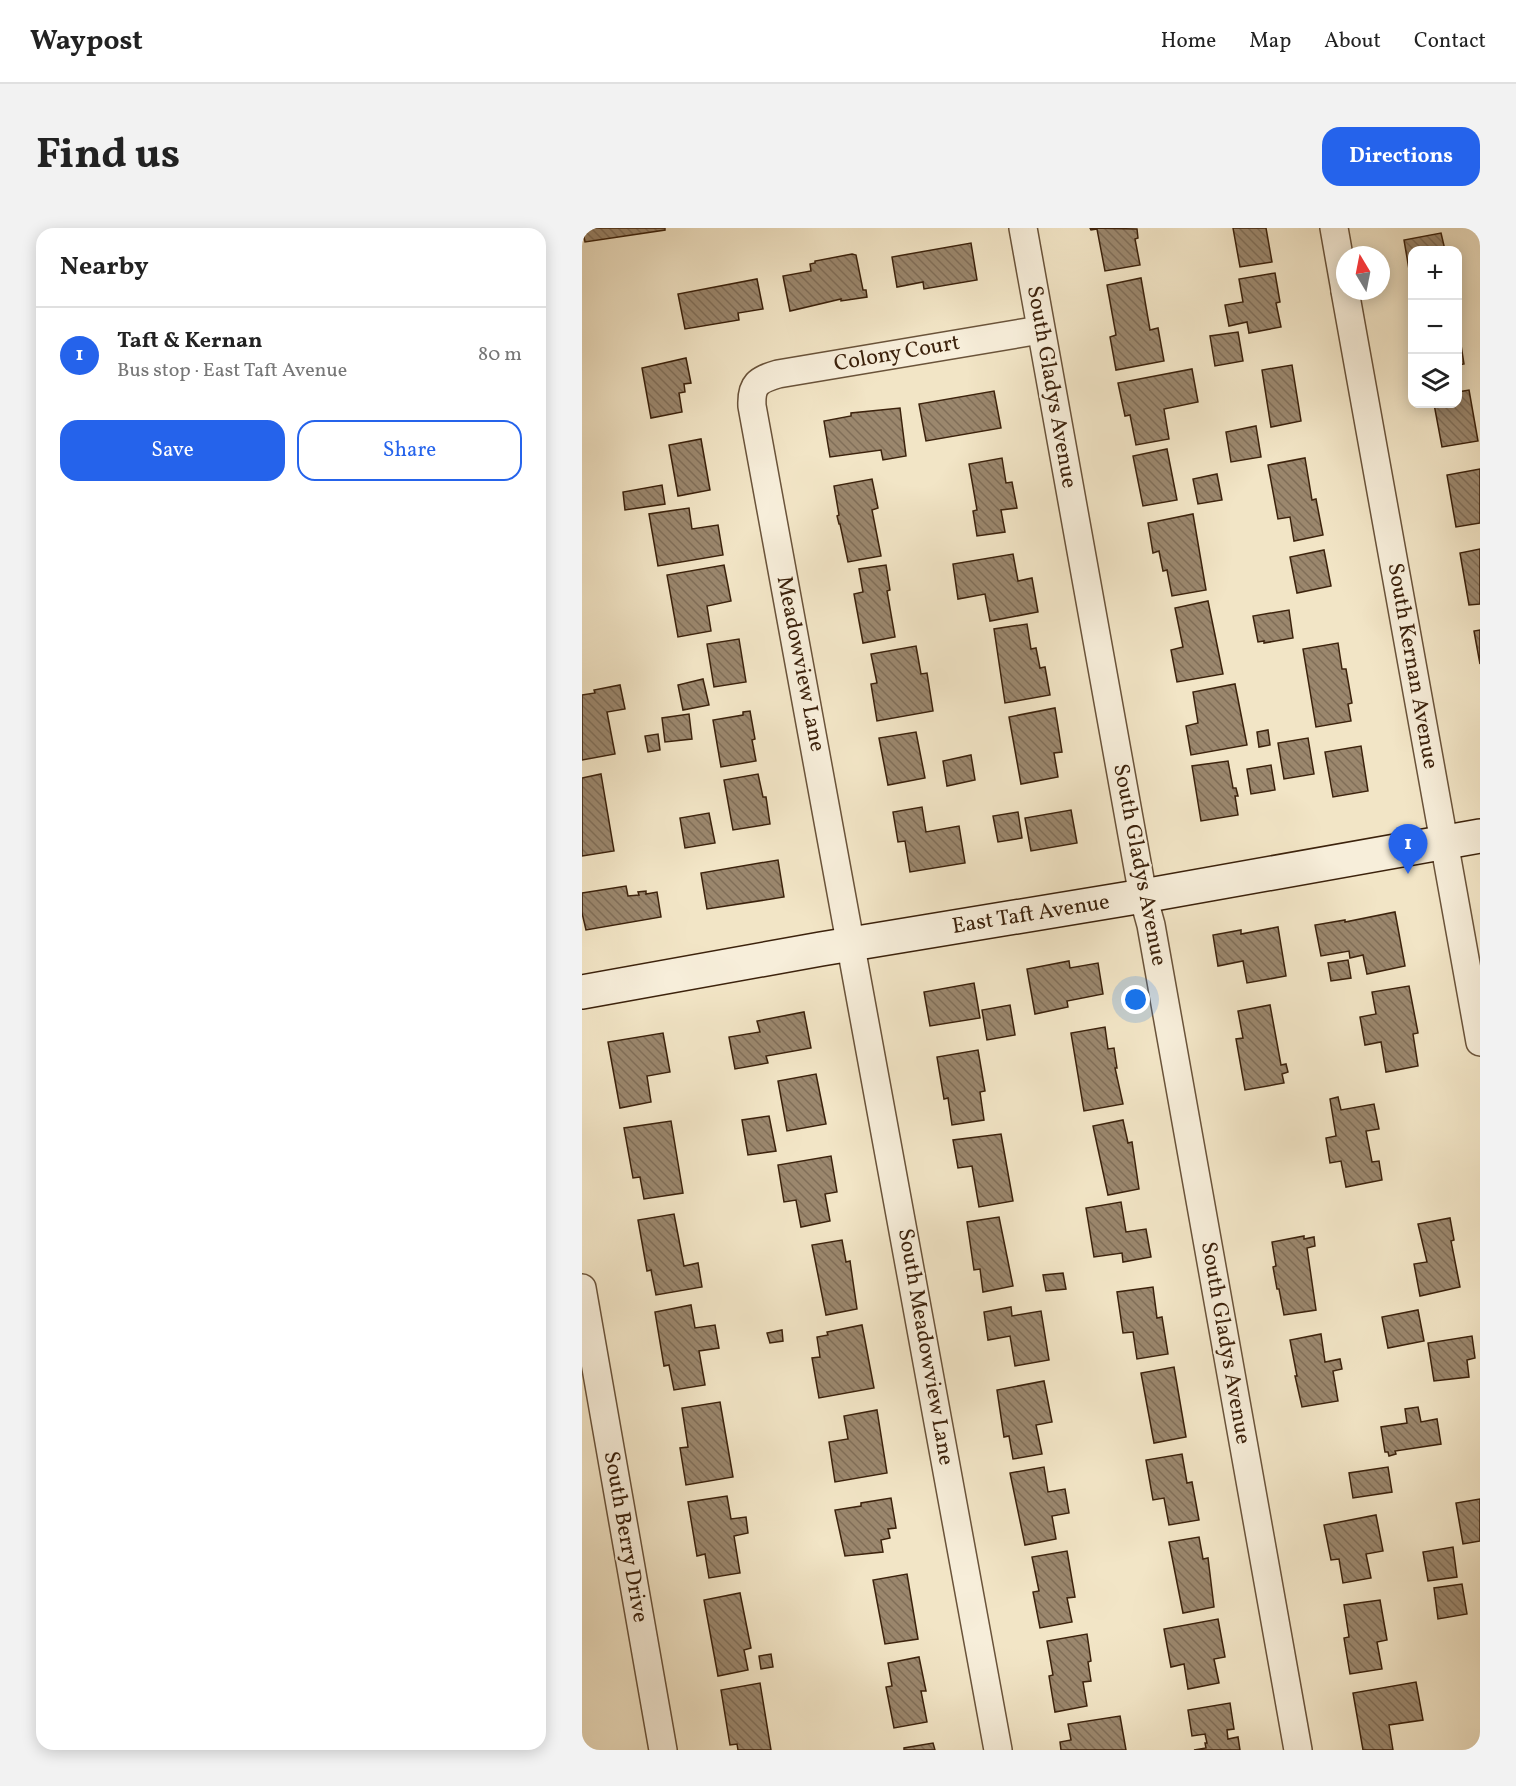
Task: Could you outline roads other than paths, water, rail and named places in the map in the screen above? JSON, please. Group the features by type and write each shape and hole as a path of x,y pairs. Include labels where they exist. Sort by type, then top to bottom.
{"street":[{"name":"South Gladys Avenue","path":"1023,228 1143,896 1151,925 1298,1750"},
{"name":"South Kernan Avenue","path":"1334,228 1337,246"},
{"name":"South Kernan Avenue","path":"1347,300 1480,1042"},
{"name":"Colony Court","path":"756,385 765,378 778,374 1040,330"},
{"name":"Meadowview Lane","path":"756,385 752,395 752,406 851,944"},
{"name":"East Taft Avenue","path":"582,992 1480,836"},
{"name":"South Meadowview Lane","path":"851,944 998,1750"},
{"name":"South Berry Drive","path":"582,1288 663,1750"}],"place":[{"name":"Taft & Kernan","path":"1408,874"}]}
